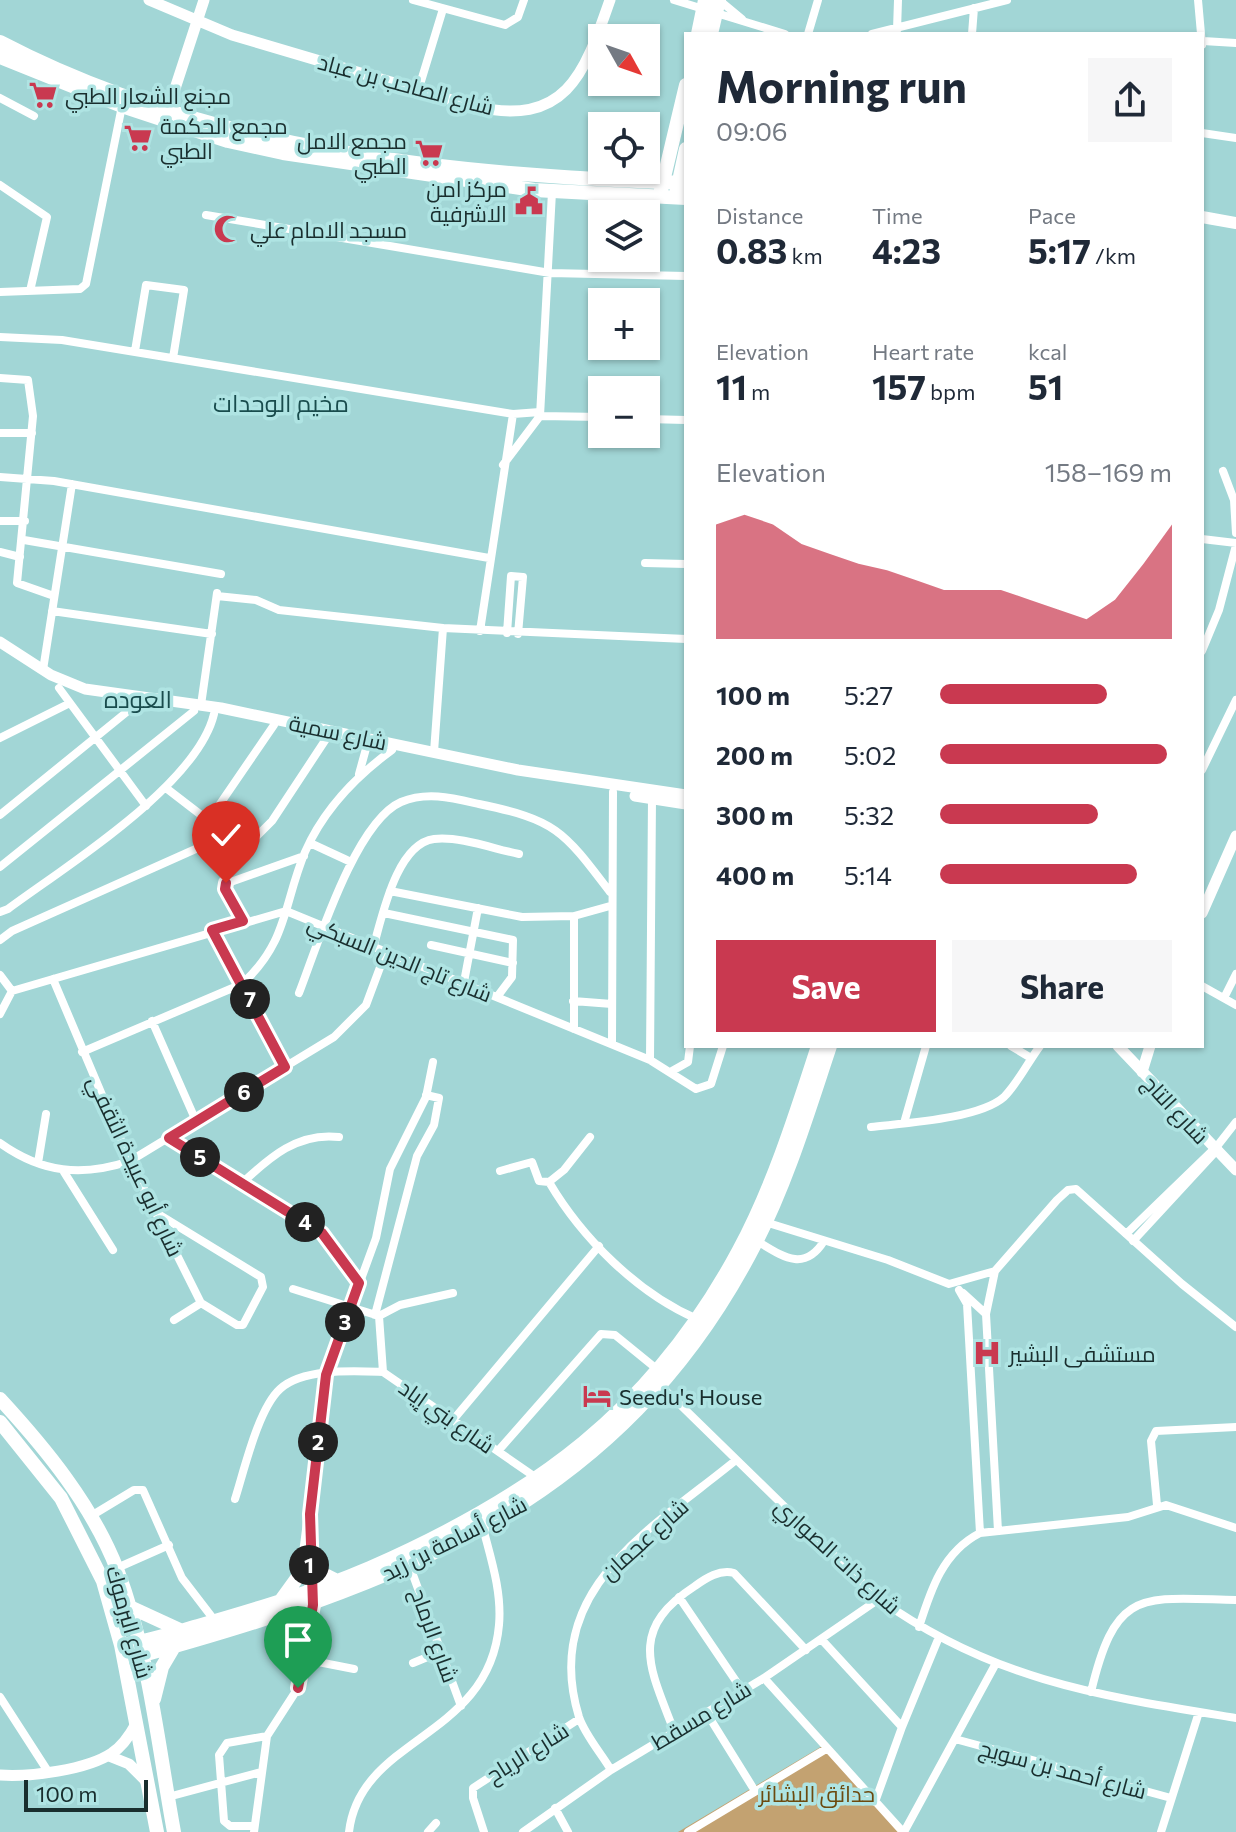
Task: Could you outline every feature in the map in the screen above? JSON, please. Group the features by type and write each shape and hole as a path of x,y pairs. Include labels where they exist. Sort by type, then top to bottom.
{"highway":[{"path":"699,32 711,6"},
{"path":"711,6 711,32"},
{"path":"0,42 103,89 269,139 535,182 552,192 674,198 684,109"},
{"path":"0,58 122,106 228,141 283,153 535,182 644,181 679,170"},
{"name":"شارع أسامة بن زيد","path":"178,1638 215,1621 279,1603 307,1600 450,1531 538,1479 622,1409 658,1370 697,1319 727,1272 759,1208 817,1048"},
{"name":"شارع أسامة بن زيد","path":"123,1652 307,1600 409,1564 483,1528 562,1478 661,1386 712,1317 757,1241 829,1048"},
{"name":"شارع اليرموك","path":"0,1399 63,1474 91,1516 117,1568 140,1649 174,1832"},
{"name":"شارع اليرموك","path":"0,1422 61,1498 103,1581 123,1652 157,1832"},
{"path":"279,1603 305,1570 339,1582"},
{"path":"130,1607 178,1638 162,1667 152,1707"}],"main road":[{"path":"1204,217 1236,223"}],"street":[{"name":"شارع الصاحب بن عباد","path":"149,0 196,21 418,91 496,111 517,111 543,104 567,91 580,77 610,0"},
{"path":"168,110 204,0"},
{"path":"413,0 505,25 518,17 524,0"},
{"path":"674,0 711,6 750,24 778,32"},
{"path":"809,32 818,0"},
{"path":"898,0 896,31 1007,0"},
{"path":"1198,0 1201,32"},
{"path":"711,6 750,24"},
{"path":"972,32 974,8"},
{"path":"418,91 443,9"},
{"path":"1204,43 1236,43"},
{"path":"0,98 34,116"},
{"path":"0,292 80,289 87,281 122,106"},
{"path":"1204,133 1236,138"},
{"path":"0,185 47,217 30,291"},
{"path":"503,465 540,414 552,192"},
{"path":"206,215 550,273 684,276"},
{"path":"135,351 146,285 184,290 173,358"},
{"path":"0,337 54,339 135,351 513,414 588,416"},
{"path":"0,378 24,378 29,382 32,433 18,585 54,596"},
{"path":"480,631 513,414"},
{"path":"660,419 684,420"},
{"path":"0,433 32,433"},
{"path":"1223,471 1234,500 1236,533"},
{"path":"0,477 29,477 72,484 489,558"},
{"path":"43,670 72,484"},
{"path":"0,521 25,521"},
{"path":"1204,539 1236,544 1219,610 1204,646"},
{"path":"24,540 62,549 221,574"},
{"path":"0,552 20,557"},
{"path":"645,563 684,564"},
{"path":"507,633 511,576 523,577 518,634"},
{"path":"0,867 198,708 217,594 256,600 279,610 443,628 518,634 684,639"},
{"path":"52,611 212,634"},
{"path":"434,752 443,628"},
{"name":"شارع سمية","path":"0,642 43,670 85,689 518,770 684,795"},
{"name":"شارع سمية","path":"0,651 59,688 139,702 198,708 214,714 501,774 684,804"},
{"path":"59,688 146,806"},
{"path":"1204,766 1236,700"},
{"path":"0,815 139,702"},
{"path":"0,738 70,703"},
{"path":"0,912 146,806 166,788 206,732 214,714"},
{"path":"209,820 274,725"},
{"path":"166,788 227,835 252,839 265,830 328,736"},
{"path":"359,774 367,745"},
{"path":"82,1052 242,984 270,956 310,843 359,774 392,750"},
{"path":"612,1043 610,892 613,792"},
{"path":"299,993 351,862 391,808 416,797 442,796 510,809 548,823 576,846 610,892"},
{"path":"650,1060 652,798"},
{"path":"0,940 12,931 227,835"},
{"path":"1204,908 1236,836"},
{"path":"373,948 390,891 412,850 433,839 519,854"},
{"path":"310,843 351,862"},
{"path":"243,921 225,884 304,856"},
{"path":"390,891 522,917 574,916 610,906"},
{"path":"464,982 478,908"},
{"name":"شارع تاج الدين السبكي","path":"12,991 212,930 286,911 385,954 464,982 612,1043 672,1071 696,1089 707,1087 714,1078 722,1048"},
{"path":"384,913 513,940 510,982 497,997"},
{"path":"574,916 574,1029"},
{"path":"212,930 285,1067"},
{"path":"431,945 513,963"},
{"path":"0,1143 38,1163 64,1172 96,1170 130,1161 285,1067 319,1050 359,1014 376,986 385,954"},
{"path":"1224,998 1236,974"},
{"path":"0,975 12,991 0,1014"},
{"name":"شارع أبو عبيدة الثقفي","path":"53,979 130,1161 201,1303"},
{"path":"1204,987 1236,1005"},
{"path":"573,1001 612,1004"},
{"path":"152,1021 196,1121"},
{"path":"672,1071 688,1062 690,1048"},
{"path":"904,1123 925,1048"},
{"path":"1014,1048 1031,1058"},
{"path":"871,1127 994,1104 1010,1089 1038,1048"},
{"name":"شارع التاج","path":"1120,1048 1236,1170"},
{"path":"1128,1058 1136,1048"},
{"path":"1142,1072 1149,1048"},
{"path":"267,1736 223,1745 219,1755 218,1782 225,1823 254,1829 267,1736 295,1698 308,1623 305,1570 326,1375 376,1238 390,1169 426,1095 433,1062"},
{"path":"383,1372 377,1315 417,1156 434,1125 440,1106 439,1098 426,1095"},
{"path":"38,1163 46,1114"},
{"path":"1130,1237 1216,1148 1236,1122"},
{"path":"242,1183 297,1142 321,1136 339,1137"},
{"path":"500,1171 532,1162 539,1181 549,1182 564,1170 590,1137"},
{"path":"169,1138 322,1233 359,1283"},
{"path":"64,1172 113,1250"},
{"path":"549,1182 575,1220 599,1246 661,1301 697,1319"},
{"path":"998,1531 986,1314 995,1271 1068,1190 1085,1194 1130,1237 1236,1327"},
{"path":"158,1214 261,1277 263,1287 246,1321 237,1325 201,1303 174,1320"},
{"path":"764,1222 949,1284 986,1314"},
{"path":"757,1241 790,1260 812,1255 824,1241"},
{"path":"453,1420 599,1246"},
{"path":"949,1284 995,1271"},
{"path":"293,1289 377,1315 400,1305 453,1293"},
{"path":"959,1290 967,1304 980,1533"},
{"path":"498,1451 601,1334 615,1335 658,1370"},
{"name":"شارع بني إياد","path":"235,1499 275,1395 298,1379 326,1375 383,1372 538,1479"},
{"name":"شارع ذات الصواري","path":"661,1386 879,1599 919,1627 995,1665 1091,1692 1236,1718"},
{"path":"1157,1505 1151,1441 1156,1431 1236,1427"},
{"name":"شارع عجمان","path":"611,1770 579,1719 573,1658 577,1628 595,1583 622,1554 736,1460"},
{"path":"91,1516 134,1490 142,1489 186,1586 215,1621"},
{"path":"919,1627 943,1566 962,1543 980,1533 1128,1517 1157,1505 1166,1505 1236,1528"},
{"path":"349,1832 353,1809 372,1777 461,1706 486,1671 499,1624 498,1594 483,1528"},
{"path":"117,1568 169,1545"},
{"name":"شارع الرماح","path":"409,1564 461,1706"},
{"path":"674,1731 647,1655 654,1626 679,1597 708,1577 734,1573 806,1650"},
{"path":"679,1597 742,1690"},
{"path":"1091,1692 1105,1644 1130,1607 1153,1598 1236,1600"},
{"name":"شارع مسقط","path":"523,1832 611,1770 764,1678 879,1599"},
{"path":"875,1802 939,1637"},
{"path":"822,1640 902,1727"},
{"path":"413,1663 442,1651"},
{"path":"303,1659 354,1669"},
{"path":"764,1678 904,1832 995,1665"},
{"path":"0,1697 49,1773"},
{"path":"706,1712 755,1791"},
{"path":"1161,1832 1199,1712"},
{"name":"شارع الرياح","path":"484,1832 473,1798 473,1788 579,1719"},
{"path":"0,1775 49,1773 109,1756 136,1724"},
{"name":"شارع أحمد بن سويج","path":"955,1739 1171,1798"},
{"path":"688,1832 826,1749"},
{"path":"109,1756 129,1764 149,1785"},
{"path":"168,1797 261,1772"},
{"path":"555,1808 568,1832"},
{"path":"428,1832 436,1823"}],"green space":[{"name":"حدائق البشائر","path":"824,1745 899,1832 678,1832"}],"place":[{"name":"مجنع الشعار الطبي","path":"43,95"},
{"name":"مجمع الحكمة الطبي","path":"138,138"},
{"name":"مجمع الامل الطبي","path":"429,153"},
{"name":"مركز امن الاشرفية","path":"529,201"},
{"name":"مسجد الامام علي","path":"228,229"},
{"name":"مستشفى البشير","path":"987,1353"},
{"name":"Seedu's House","path":"597,1396"}],"district":[{"name":"مخيم الوحدات","path":"281,402"},
{"name":"العوده","path":"138,698"}],"route":[{"path":"226,883 225,889 243,921 212,930 285,1067 169,1138 322,1233 359,1283 326,1375 310,1514 309,1567 313,1605 298,1688"}]}
